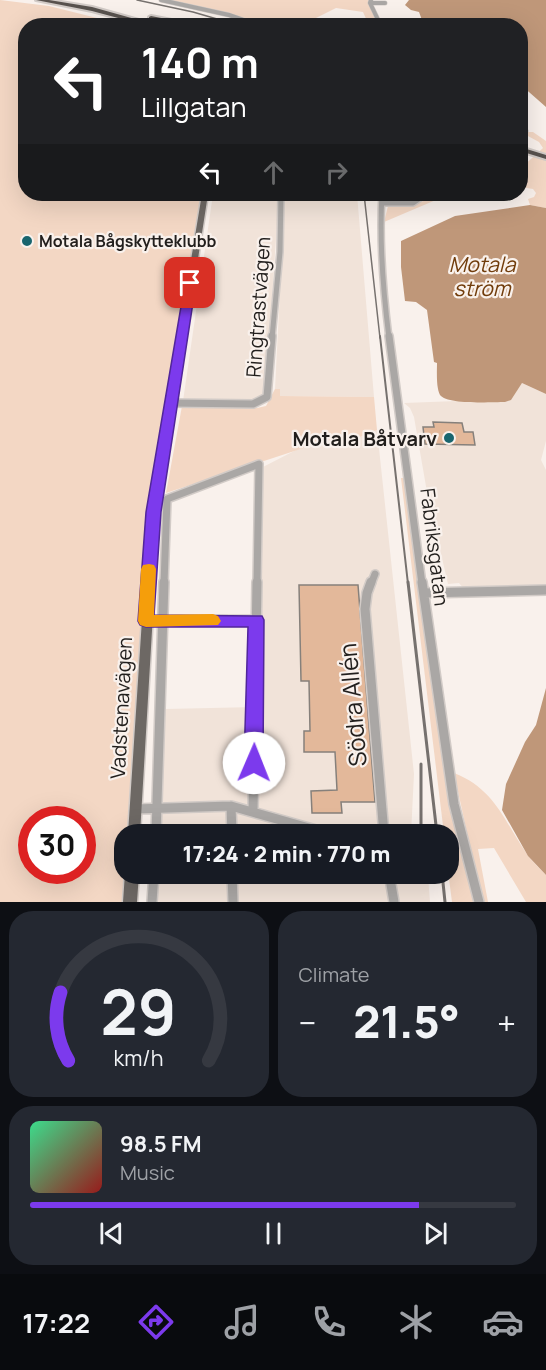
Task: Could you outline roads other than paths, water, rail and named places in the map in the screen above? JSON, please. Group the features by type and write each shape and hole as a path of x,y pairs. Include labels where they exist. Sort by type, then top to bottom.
{"highway":[{"path":"39,0 92,9 126,18"},
{"path":"51,0 148,18"},
{"path":"92,9 118,18"},
{"path":"104,10 134,18"},
{"path":"528,153 546,158"}],"main road":[{"name":"Vadstenavägen","path":"134,824 154,512 204,201"},
{"path":"130,902 131,884"}],"street":[{"path":"160,0 238,18"},
{"path":"370,1 385,3"},
{"path":"370,1 377,18"},
{"name":"Ringtrastvägen","path":"171,403 253,404 267,397 280,252 281,201"},
{"path":"383,203 415,201"},
{"name":"Fabriksgatan","path":"383,203 381,224 384,301 451,791 479,902"},
{"name":"Vadstenavägen","path":"155,824 167,502 171,496 259,464 256,620"},
{"name":"Södra Allén","path":"375,574 367,593 365,609 383,824"},
{"path":"424,593 546,590"},
{"path":"146,621 256,620 253,811"},
{"path":"231,806 232,824"},
{"path":"135,809 231,806 297,824"},
{"path":"152,902 153,884"},
{"path":"232,884 233,902"},
{"path":"391,884 394,902"}],"water":[{"path":"409,0 546,0 546,107 528,91 528,18 421,18 419,12 405,5"},
{"name":"Motala ström","path":"530,205 546,208 546,394 522,383 511,400 505,402 470,402 444,398 440,395 438,388 437,363 434,362 427,310 416,302 405,301 401,241 455,216"},
{"path":"546,688 546,875 528,856 502,810 506,784 525,742 536,725"}],"railway":[{"path":"137,0 214,18"},
{"path":"365,201 380,338"},
{"path":"380,336 408,584"},
{"path":"408,582 436,824"},
{"path":"421,764 421,824"},
{"path":"443,884 445,902"}],"place":[{"name":"Motala Bågskytteklubb","path":"27,241"},
{"name":"Motala Båtvarv","path":"449,438"}]}
